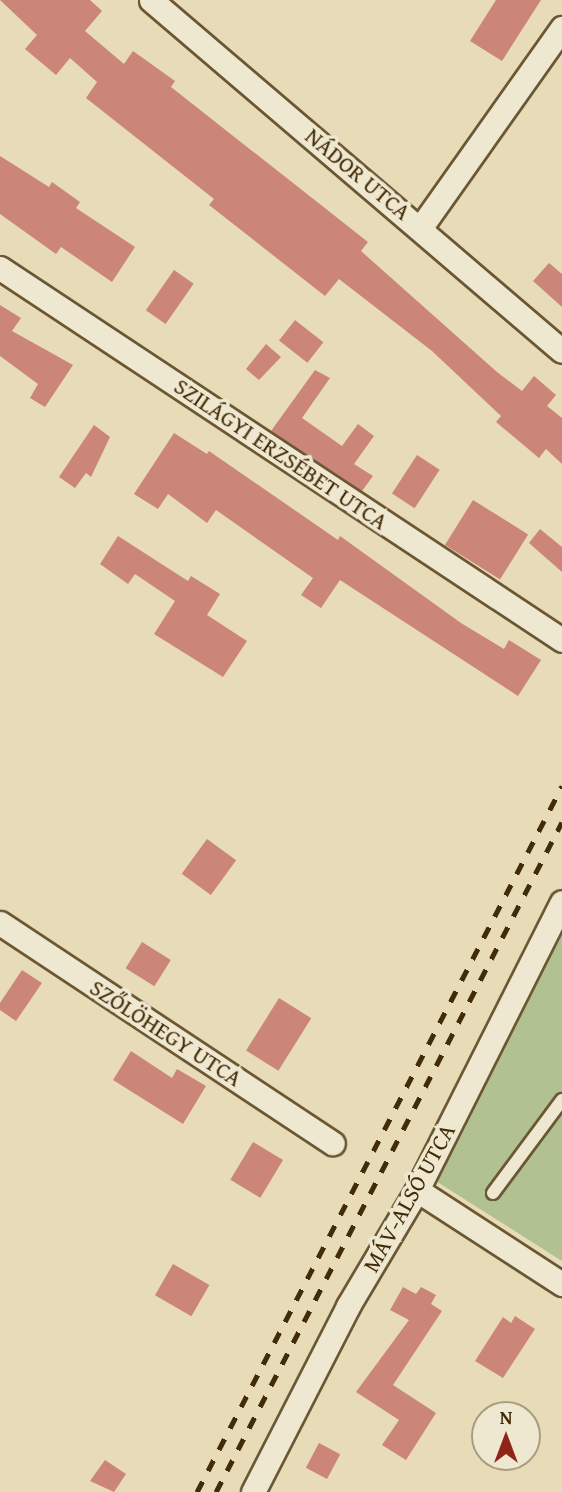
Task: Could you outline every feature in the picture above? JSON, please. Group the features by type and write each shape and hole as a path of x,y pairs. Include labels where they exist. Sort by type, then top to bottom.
{"street":[{"name":"NÁDOR UTCA","path":"150,0 421,227 562,351"},
{"path":"421,227 562,28"},
{"name":"SZILÁGYI ERZSÉBET UTCA","path":"0,268 562,640"},
{"name":"MÁV-ALSÓ UTCA","path":"253,1492 348,1306 417,1190 562,902"},
{"name":"SZŐLÖHEGY UTCA","path":"0,923 333,1143"},
{"path":"417,1190 562,1284"}],"lane":[{"path":"493,1193 562,1100"},
{"path":"550,1118 562,1126"}],"green space":[{"path":"562,904 562,1261 431,1178"}],"building":[{"path":"0,0 90,0 102,11 85,31 124,64 133,51 175,81 171,87 368,242 361,251 497,372 522,391 534,376 556,395 547,406 562,418 562,464 546,449 539,458 496,422 501,416 432,351 339,279 325,296 209,205 214,199 86,98 97,82 70,58 56,75 25,49 37,35"},
{"path":"496,0 541,0 502,61 470,41"},
{"path":"0,156 49,187 52,182 80,202 76,208 135,247 112,282 61,247 56,254 0,214"},
{"path":"549,263 562,274 562,307 533,281"},
{"path":"174,270 194,284 166,324 146,310"},
{"path":"0,305 21,318 12,331 73,365 45,407 30,398 38,384 0,356"},
{"path":"295,320 323,342 307,363 279,340"},
{"path":"266,344 281,357 259,380 246,369"},
{"path":"315,370 330,378 302,418 342,446 358,424 374,436 354,464 373,476 362,491 271,431"},
{"path":"94,425 110,437 91,477 86,473 75,488 59,477"},
{"path":"174,433 207,454 209,451 338,540 340,536 461,623 504,649 509,640 541,660 518,696 340,580 321,608 301,595 313,578 216,510 207,523 168,494 158,509 134,494"},
{"path":"417,455 440,470 415,508 392,494"},
{"path":"473,500 528,534 500,579 445,545"},
{"path":"540,529 562,547 562,572 529,543"},
{"path":"118,536 188,581 191,576 220,594 207,615 247,641 223,677 154,634 175,601 135,574 128,584 100,564"},
{"path":"207,839 236,860 211,895 182,874"},
{"path":"142,942 171,960 154,986 126,968"},
{"path":"22,970 42,983 16,1021 0,1010 0,1003"},
{"path":"279,998 311,1018 278,1071 246,1051"},
{"path":"131,1051 172,1078 177,1069 206,1086 183,1124 113,1080"},
{"path":"253,1142 283,1160 260,1198 230,1180"},
{"path":"173,1264 209,1285 191,1316 155,1295"},
{"path":"403,1287 416,1294 421,1287 436,1295 431,1304 442,1311 393,1385 436,1413 406,1460 382,1445 399,1420 356,1392 409,1320 390,1310"},
{"path":"515,1316 535,1329 503,1378 475,1361 503,1317 511,1323"},
{"path":"319,1443 340,1454 327,1479 306,1468"},
{"path":"105,1460 126,1474 114,1492 90,1481"}],"railway":[{"path":"197,1492 562,786"},
{"path":"216,1492 562,822"}]}
